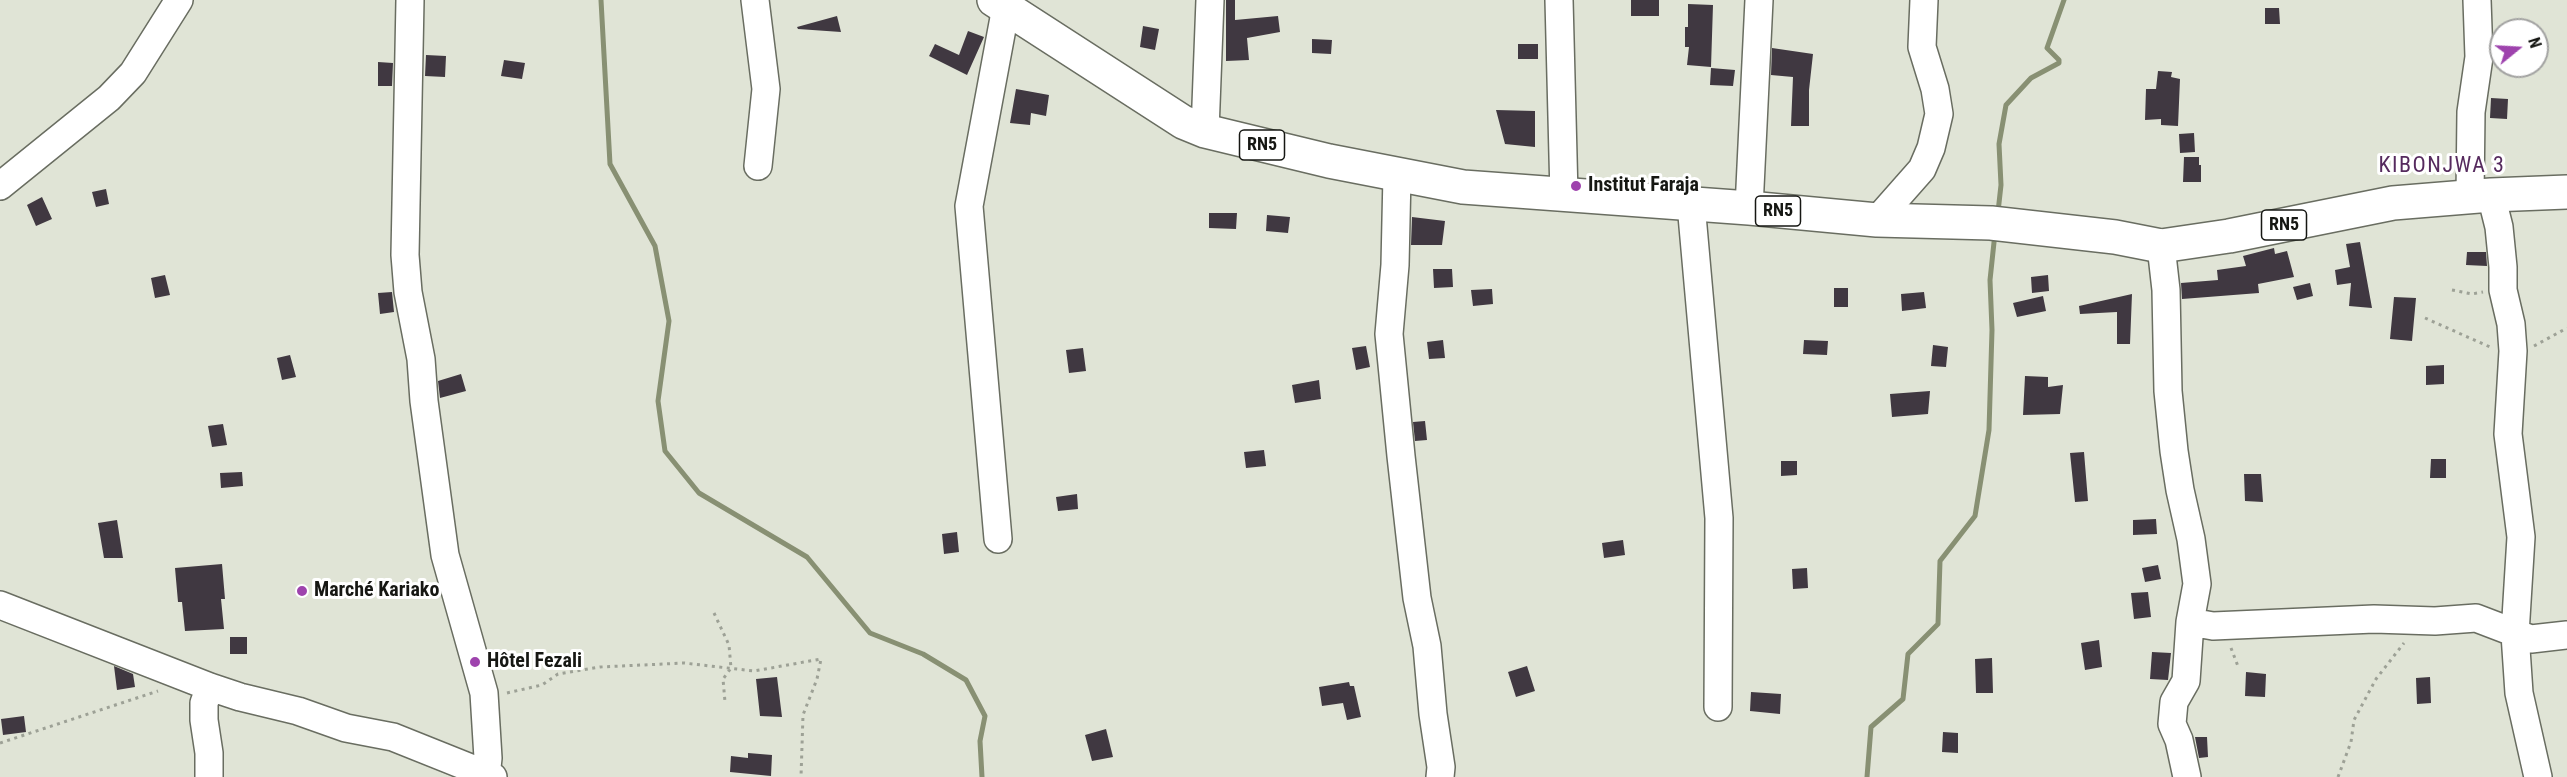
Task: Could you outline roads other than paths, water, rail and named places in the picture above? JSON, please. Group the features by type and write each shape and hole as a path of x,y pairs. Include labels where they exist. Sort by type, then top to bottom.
{"highway":[{"name":"RN5","path":"1000,4 1182,122 1205,131 1329,161 1463,187 1877,220 1996,224 2115,237 2161,246 2229,236 2393,203 2567,192"}],"street":[{"path":"0,186 109,98 133,73 179,0"},
{"path":"0,606 203,684 298,711 346,728 393,737 488,776 484,693 445,555 424,402 421,359 408,292 405,255 410,0"},
{"path":"755,0 766,89 758,166"},
{"path":"1205,131 1210,0"},
{"path":"1559,0 1564,195"},
{"path":"1749,208 1759,0"},
{"path":"1877,220 1922,169 1931,148 1939,114 1935,89 1922,47 1924,0"},
{"path":"2477,0 2479,57 2471,112 2480,196 2499,227 2503,290 2511,324 2513,351 2508,434 2521,537 2515,634 2519,693 2538,777"},
{"path":"998,539 969,206 1000,4"},
{"path":"1397,175 1395,265 1389,334 1418,598 1427,646 1433,714 1441,767 1440,777"},
{"path":"1691,204 1719,518 1718,706"},
{"path":"2161,246 2166,290 2168,391 2174,451 2197,584 2190,622 2186,681 2174,702 2172,724 2179,740 2187,777"},
{"path":"2190,622 2213,626 2374,619 2434,621 2476,618 2531,639 2567,636"},
{"path":"203,684 209,777"}],"waterway":[{"path":"601,0 610,164 655,246 669,321 658,401 665,451 699,493 807,557 870,633 923,654 966,680 985,716 980,741 982,777"},
{"path":"1998,212 2001,185 1999,144 2006,105 2031,78 2059,63 2059,60 2047,48 2064,0"},
{"path":"1867,777 1871,727 1903,699 1908,654 1938,624 1940,561 1975,516 1989,430 1992,330 1990,280 1995,233"}],"place":[{"name":"Institut Faraja","path":"1576,186"},
{"name":"Marché Kariako","path":"302,591"},
{"name":"Hôtel Fezali","path":"475,662"}],"district":[{"name":"KIBONJWA 3","path":"2442,166"}]}
